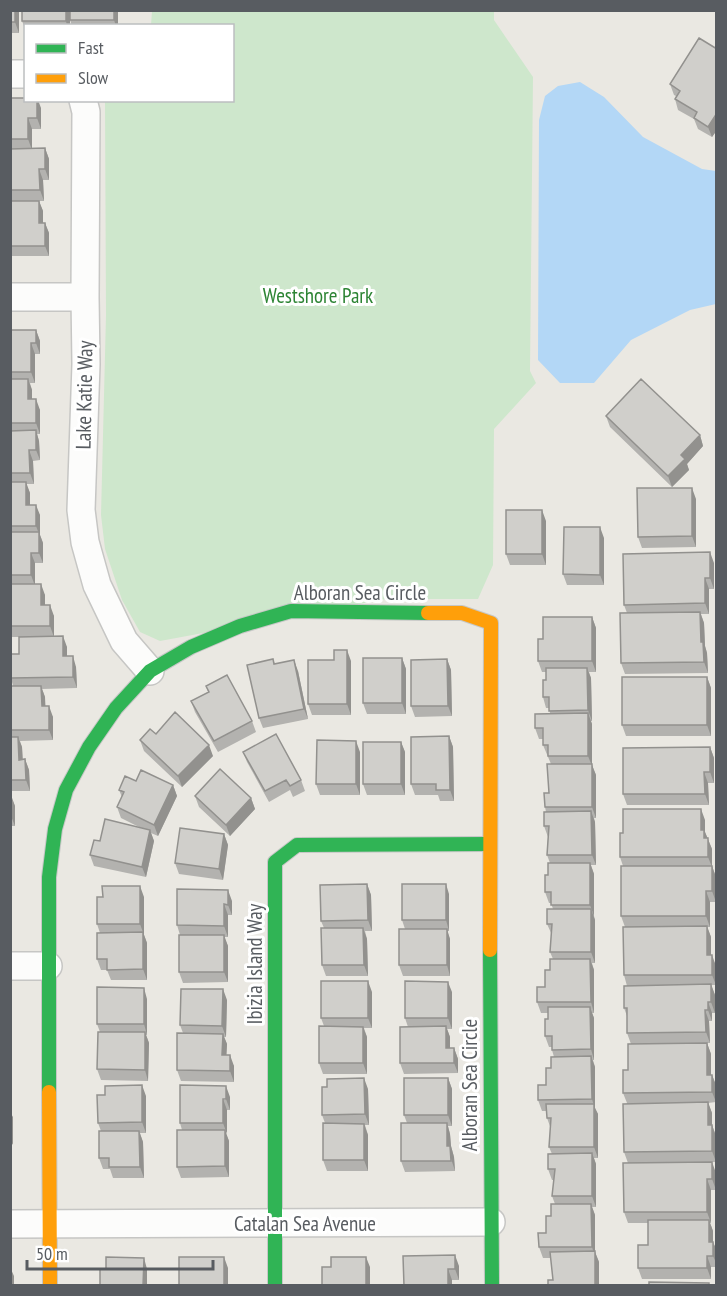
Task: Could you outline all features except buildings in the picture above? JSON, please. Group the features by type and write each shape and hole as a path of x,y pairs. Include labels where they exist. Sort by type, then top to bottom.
{"street":[{"name":"Lake Katie Way","path":"84,102 86,112 86,364 81,510 85,542 97,585 124,641 150,671"},
{"path":"10,297 85,297"},
{"name":"Alboran Sea Circle","path":"50,1286 49,877 55,829 66,790 89,747 116,708 150,671 191,647 240,626 291,611 462,613 491,622 489,844 492,1286"},
{"name":"Ibizia Island Way","path":"275,1286 275,862 297,845 489,844"},
{"path":"10,966 48,966"},
{"name":"Catalan Sea Avenue","path":"10,1224 491,1222"}],"green space":[{"name":"Westshore Park","path":"152,11 494,11 494,20 533,77 530,371 536,383 494,429 493,565 478,599 386,599 160,641 140,632 122,600 105,549 101,515 106,315 105,102 234,102 234,24 151,24"}],"water":[{"path":"580,82 604,97 643,137 702,169 716,171 716,304 690,310 631,340 594,383 560,383 538,360 539,120 545,96 558,86"}],"traffic: fast":[{"path":"49,1092 49,877 55,829 66,790 89,747 116,708 150,671 191,647 240,626 291,611 428,613"},
{"path":"275,1286 275,862 297,845 489,844"},
{"path":"490,950 492,1286"}],"traffic: slow":[{"path":"428,613 462,613 491,623 490,950"},
{"path":"49,1092 50,1286"}]}
